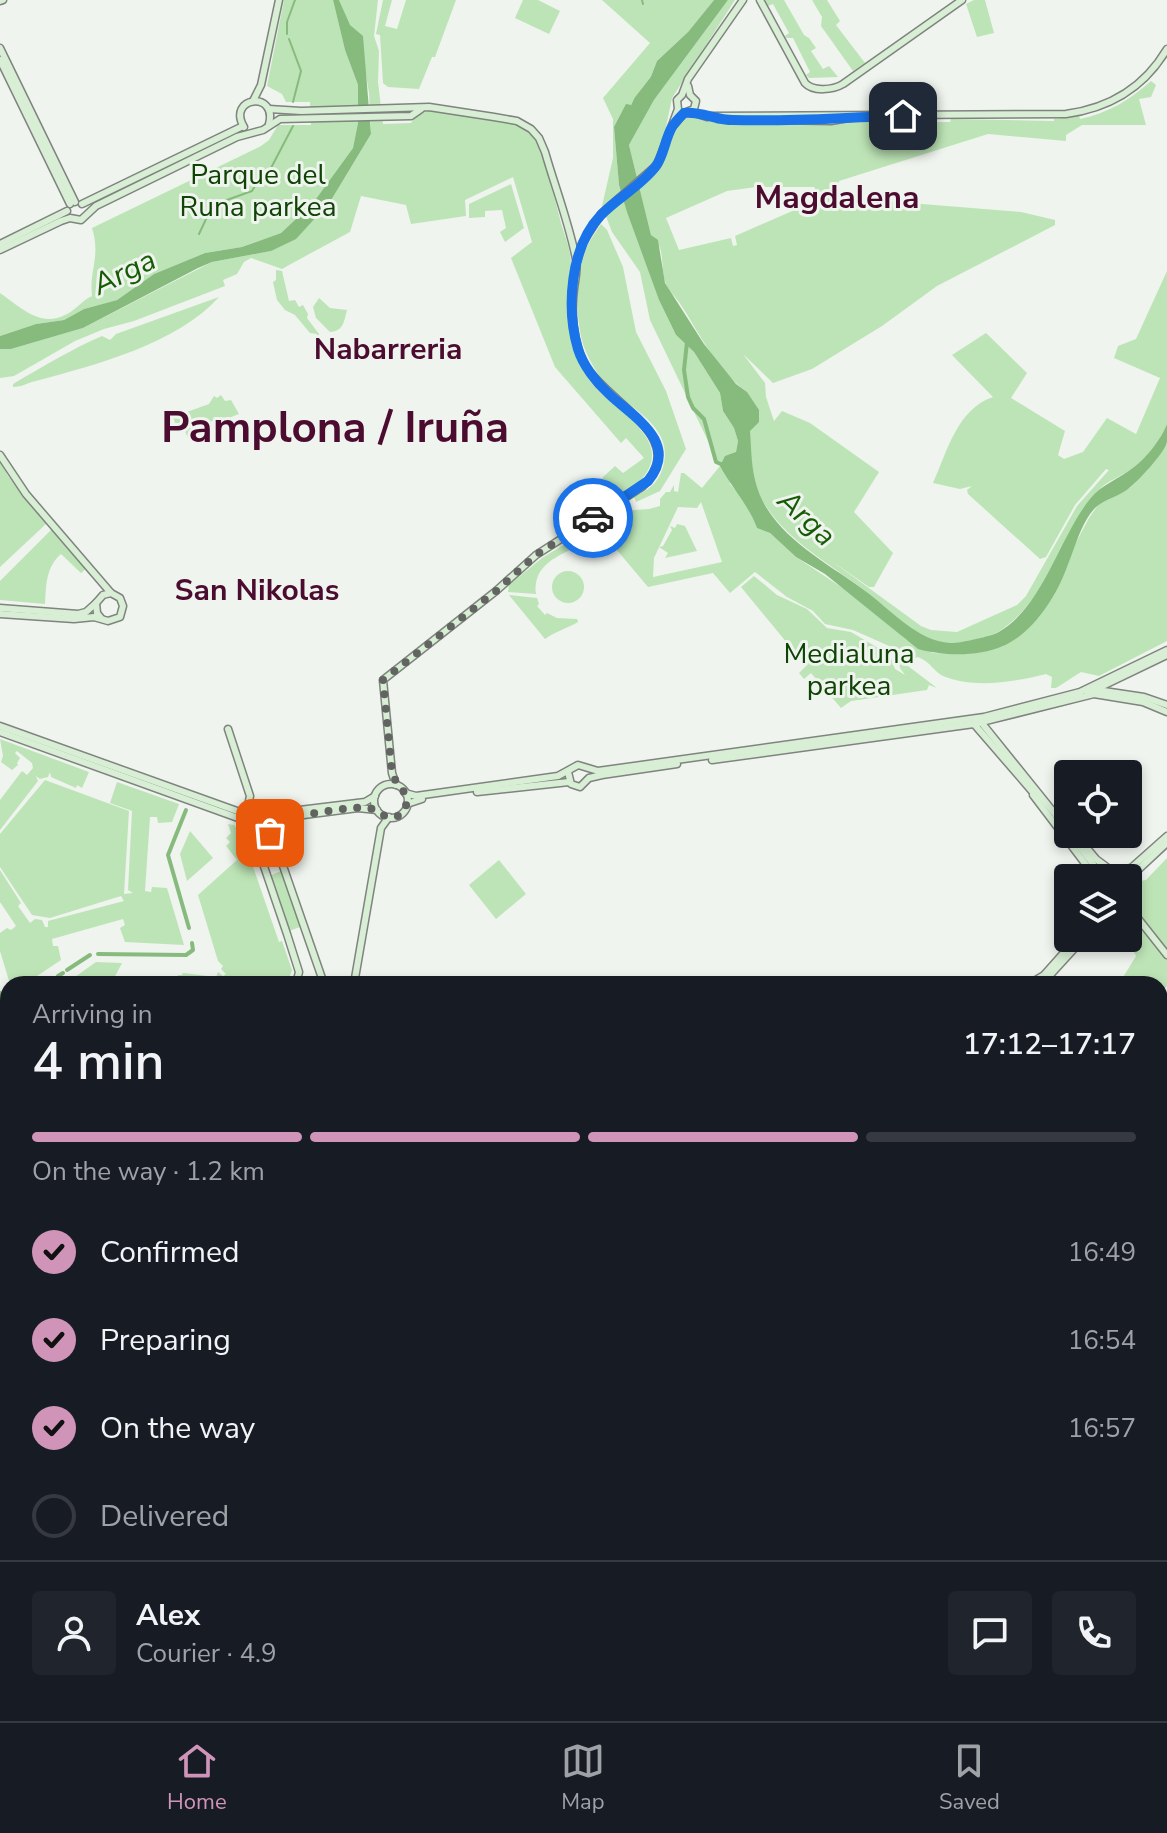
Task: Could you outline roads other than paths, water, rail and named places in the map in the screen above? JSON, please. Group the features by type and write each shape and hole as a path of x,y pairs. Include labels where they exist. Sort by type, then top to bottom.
{"main road":[{"path":"253,101 261,85 279,0"},
{"path":"743,0 688,79 686,95 677,102 692,113 858,117 1083,112 1124,95 1154,70 1167,49"},
{"path":"760,0 808,87 837,88 962,0"},
{"path":"0,48 78,221 96,206 237,137 263,130 282,118 301,114 399,113 436,108 517,121 531,129 545,152 577,261"},
{"path":"0,60 73,208 85,215"},
{"path":"261,85 271,115 269,124"},
{"path":"686,95 696,104 692,113 672,127 661,158 646,176 594,222 583,242 577,261 573,306 579,351 585,364 606,392 649,429 658,453 655,473 648,481 543,550 383,680 392,773 396,785 405,793 416,796 558,776 578,765 588,770 605,770 981,723 1080,692 1167,652"},
{"path":"254,132 243,126 240,112 245,104 253,101 301,114"},
{"path":"0,244 243,126"},
{"path":"0,250 73,208"},
{"path":"0,455 26,494 111,593 122,600 122,613 112,621 0,611"},
{"path":"91,568 99,585 97,613 103,619"},
{"path":"0,611 78,614 86,612 111,593"},
{"path":"1074,700 1167,652"},
{"path":"1101,684 1145,661"},
{"path":"1080,692 1094,690 1144,697 1167,705"},
{"path":"0,732 245,817 290,818 358,808 382,814 400,814 407,804 419,799 569,782 580,787 589,778 981,723 1099,695 1143,702 1167,712"},
{"path":"981,723 1089,864"},
{"path":"981,723 1034,791 1042,793 1054,810"},
{"path":"0,726 245,817"},
{"path":"228,729 250,796 245,817 246,829 252,834 298,976"},
{"path":"588,770 589,778"},
{"path":"568,772 569,782"},
{"path":"270,818 365,802 381,788 396,785"},
{"path":"405,793 407,804"},
{"path":"354,976 381,828 382,814 375,796"},
{"path":"249,805 262,806 270,818 274,840 321,976"},
{"path":"274,840 278,828 290,818"},
{"path":"252,834 274,832"},
{"path":"1136,864 1167,836"},
{"path":"1142,866 1167,843"},
{"path":"1082,848 1095,864"},
{"path":"1085,848 1104,864"},
{"path":"1142,923 1167,954"},
{"path":"1042,976 1065,952"},
{"path":"1049,976 1071,952"}],"waterway":[{"path":"287,34 287,22 295,0"},
{"path":"642,0 643,4"},
{"path":"289,39 301,71 293,102"},
{"name":"Arga","path":"629,120 638,100 656,77"},
{"path":"199,234 207,217 224,201 252,191 263,173 271,168 293,126"},
{"path":"687,342 684,370 688,397 693,408 704,419 716,462 723,465"},
{"path":"186,810 168,855 189,928"},
{"path":"98,954 186,955 193,950 192,943"},
{"path":"67,970 90,955"},
{"path":"58,976 63,973"}],"district":[{"name":"Magdalena","path":"837,197"},
{"name":"Nabarreria","path":"388,349"},
{"name":"Pamplona / Iruña","path":"335,427"},
{"name":"San Nikolas","path":"257,590"}],"park label":[{"name":"Parque del Runa parkea","path":"258,190"},
{"name":"Medialuna parkea","path":"849,669"}]}
